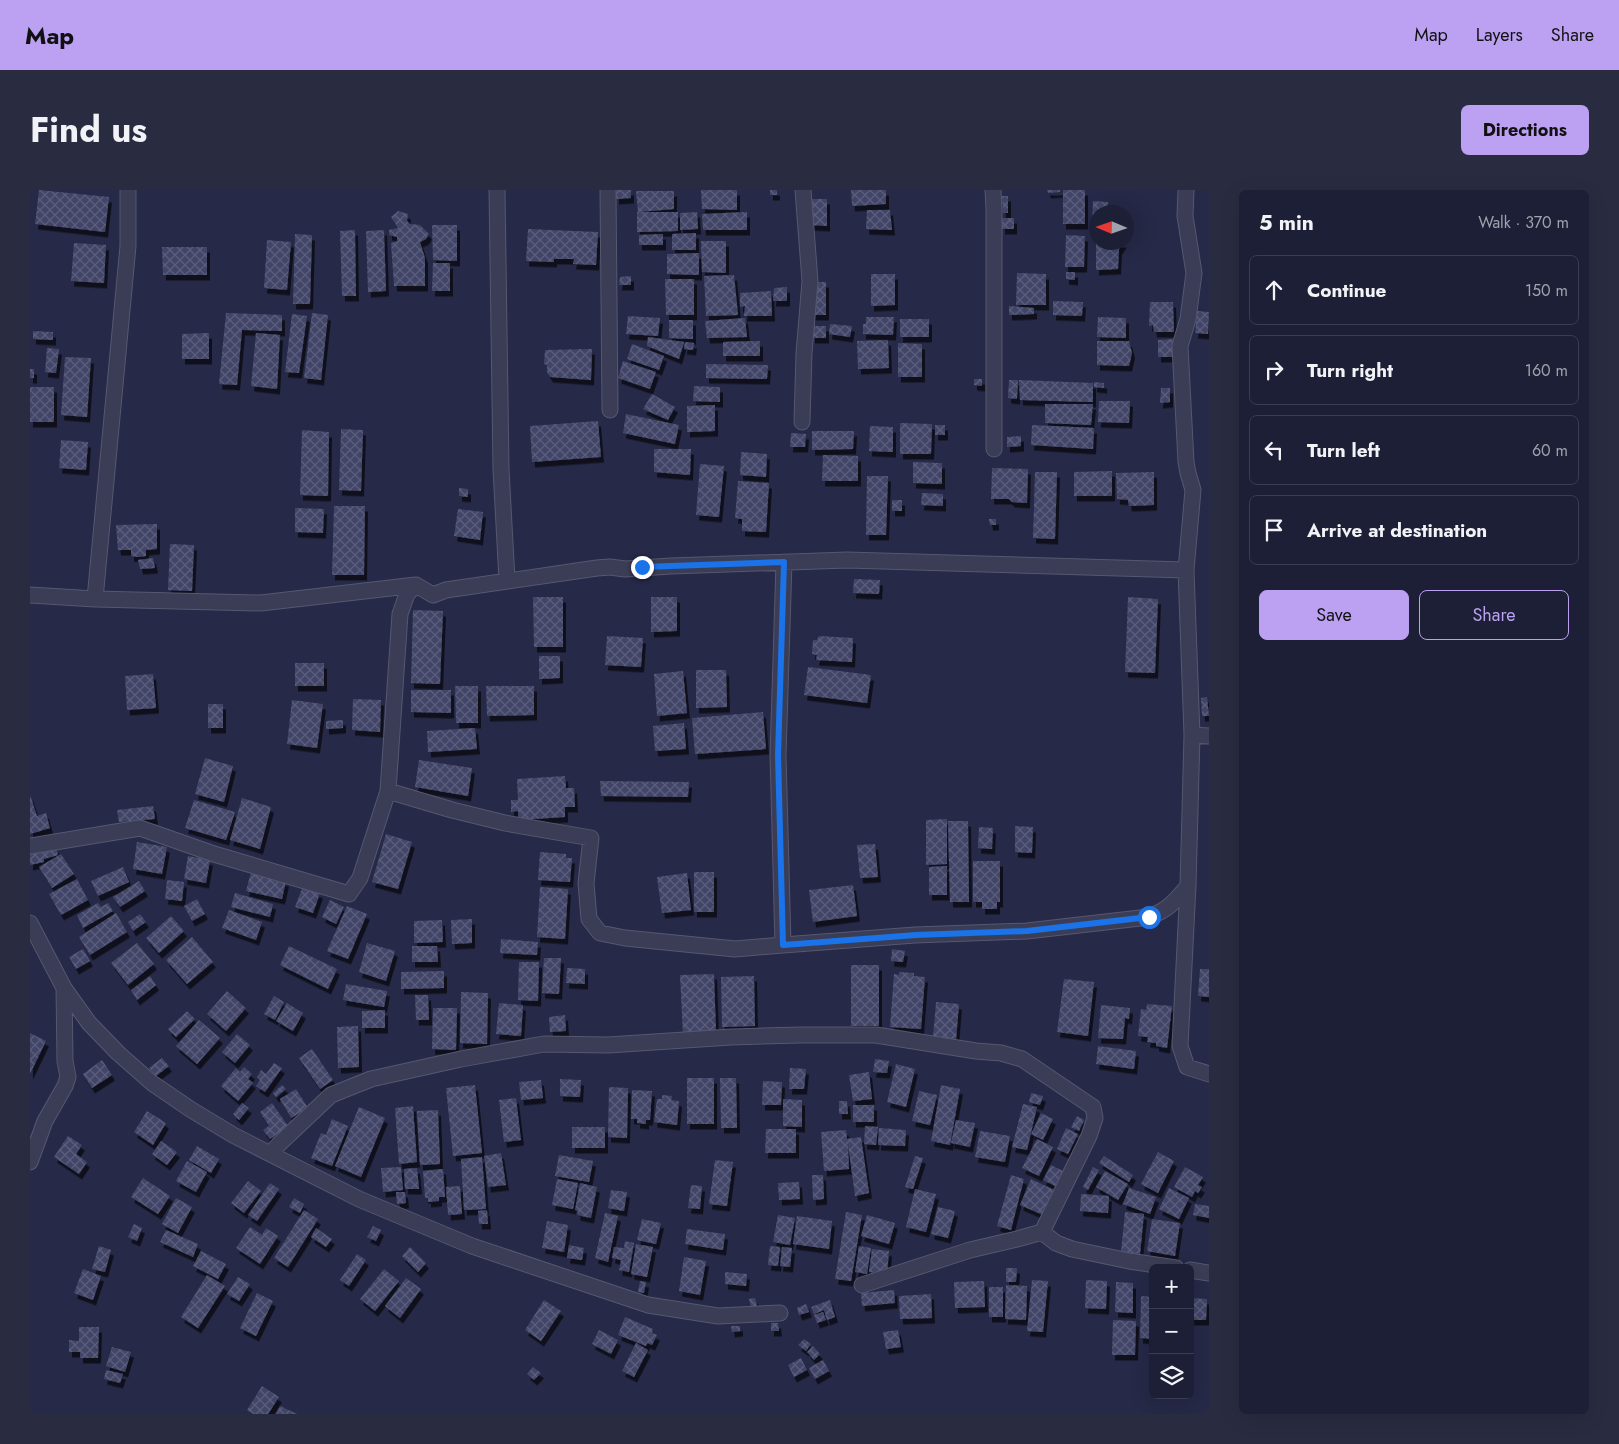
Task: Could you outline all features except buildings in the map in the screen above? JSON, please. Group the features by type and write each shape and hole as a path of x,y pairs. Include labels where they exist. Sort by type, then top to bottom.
{"street":[{"path":"95,599 128,246 128,190"},
{"path":"497,190 501,469 507,580"},
{"path":"608,190 610,410"},
{"path":"802,422 804,353 810,281 803,190"},
{"path":"993,190 994,449"},
{"path":"1186,190 1185,216 1194,273 1188,319 1180,346 1186,462 1193,490 1186,570 1192,735 1188,886 1180,1046 1187,1067 1209,1074"},
{"path":"30,595 95,599 261,603 416,585 433,595 446,590 507,580 610,567 846,560 1186,570"},
{"path":"783,945 778,755 784,562"},
{"path":"30,846 140,828 214,854 349,894 360,878 388,791 400,614 407,594 416,585"},
{"path":"1192,735 1209,736"},
{"path":"388,791 505,823 591,838 586,883 589,919 600,933 625,938 735,949 916,935 1027,931 1149,917 1164,911 1188,886"},
{"path":"30,923 64,988 89,1023 118,1053 152,1083 233,1135 359,1199 472,1246 648,1305 718,1316 780,1313"},
{"path":"30,1162 46,1121 68,1078 65,1055 64,988"},
{"path":"271,1154 330,1095 371,1079 461,1058 544,1044 608,1045 740,1037 876,1035 976,1051 1001,1053 1022,1059 1093,1107 1095,1118 1089,1136 1042,1232 1017,1240 970,1250 862,1285"},
{"path":"1042,1232 1056,1244 1072,1249 1149,1264"},
{"path":"1194,1271 1209,1273"}],"route":[{"path":"642,567 784,562 778,755 783,945 916,935 1027,931 1149,917"}]}
